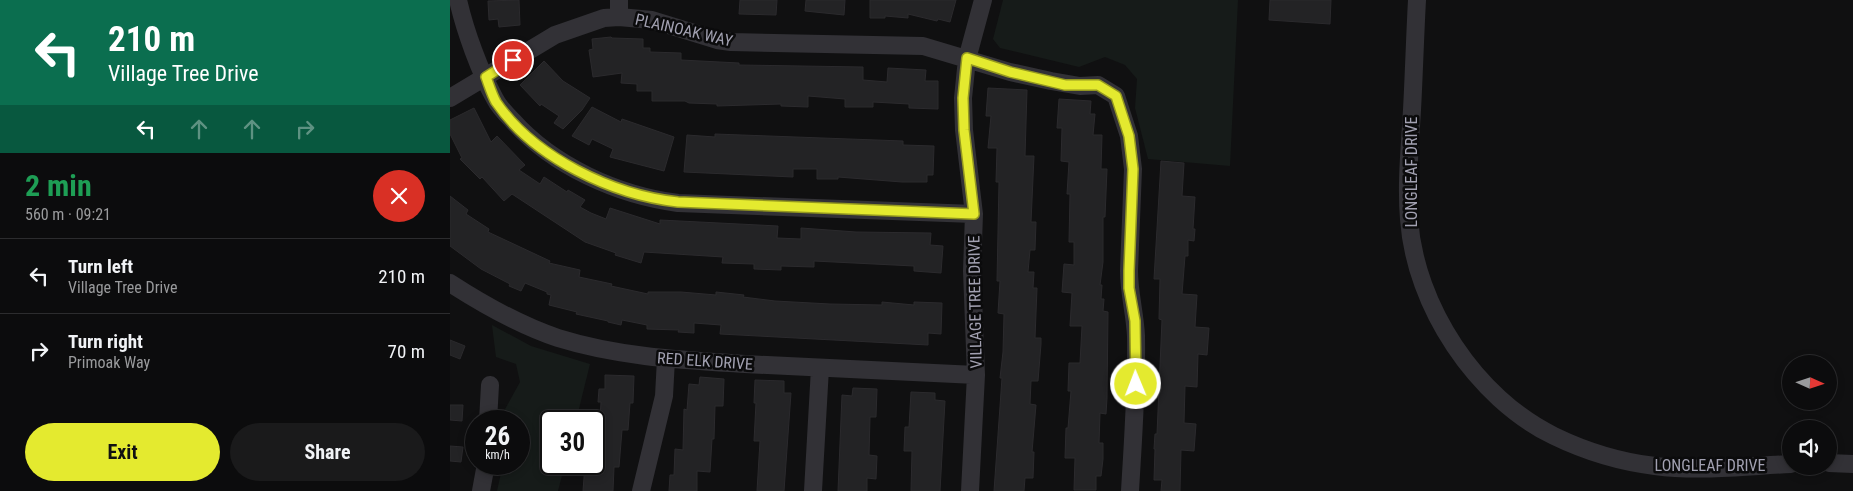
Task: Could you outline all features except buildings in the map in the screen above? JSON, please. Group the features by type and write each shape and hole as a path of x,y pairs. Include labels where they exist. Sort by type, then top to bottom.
{"street":[{"path":"458,0 466,29 496,101 507,115 546,152 614,187 646,197 678,202 974,214"},
{"name":"VILLAGE TREE DRIVE","path":"970,489 976,374 972,270 974,214 964,130 963,98 967,58 983,0"},
{"name":"LONGLEAF DRIVE","path":"1417,0 1409,159 1409,220 1414,255 1424,287 1442,326 1464,360 1492,392 1511,409 1554,436 1604,456 1656,466 1679,468 1782,464"},
{"name":"PLAINOAK WAY","path":"450,98 555,35 604,18 619,8 717,40 732,42 923,46 1010,72 1065,85 1098,85 1116,96 1129,136 1133,169 1129,288 1135,321 1136,384 1130,491"},
{"name":"RED ELK DRIVE","path":"450,283 499,313 557,338 624,354 666,359 820,368 976,374"},
{"path":"641,491 664,396 666,359"},
{"path":"813,491 820,368"},
{"path":"489,410 490,386"},
{"path":"1837,464 1853,464"},
{"path":"481,491 484,475"}],"shaded area":[{"path":"1003,0 1238,0 1230,166 1148,159 1135,108 1137,79 1125,65 1105,57 1079,67 1000,48 993,39"},
{"path":"492,325 531,346 590,364 579,410 540,410 540,475 562,475 558,491 497,491 501,475 530,475 530,410 505,410 520,382 516,364 496,357"}],"route":[{"path":"513,60 486,77 496,101 532,141 546,152 614,187 646,197 678,202 974,214 964,130 963,98 967,58 1010,72 1065,85 1098,85 1116,96 1129,136 1132,152 1129,288 1135,321 1136,384"}]}
